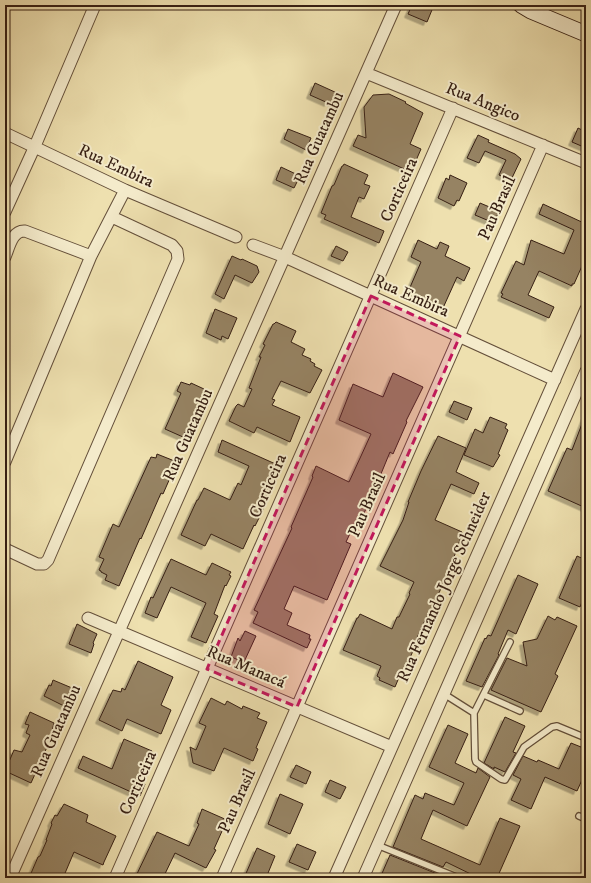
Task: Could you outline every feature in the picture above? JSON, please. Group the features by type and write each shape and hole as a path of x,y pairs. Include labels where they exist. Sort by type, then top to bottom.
{"main road":[{"path":"521,5 531,11 586,34"}],"street":[{"path":"5,212 95,5"},
{"name":"Rua Guatambu","path":"10,878 396,5"},
{"name":"Rua Angico","path":"366,73 586,163"},
{"name":"Corticeira","path":"115,878 453,108"},
{"name":"Rua Embira","path":"5,133 125,190 236,237"},
{"name":"Pau Brasil","path":"222,878 543,145"},
{"path":"5,462 91,256 112,218 125,190"},
{"path":"5,549 37,564 44,564 48,560 178,259 177,251 172,245 112,218"},
{"path":"5,258 15,233 20,230 91,256"},
{"name":"Rua Embira","path":"253,245 285,257 555,380"},
{"name":"Rua Fernando Jorge Schneider","path":"334,878 586,309"},
{"path":"363,878 586,370"},
{"name":"Rua Manacá","path":"88,618 392,747"}],"lane":[{"path":"510,642 474,713 474,759 476,762 501,779 505,780 524,747 552,727 557,726 586,738"},
{"path":"443,694 474,713"},
{"path":"484,695 520,711"},
{"path":"579,816 586,819"},
{"path":"377,845 459,878"}],"highlighted area":[{"path":"371,296 460,336 297,707 207,669"}],"building":[{"path":"412,5 434,5 427,22 408,14"},
{"path":"315,83 337,93 332,103 328,101 328,103 310,95"},
{"path":"389,94 406,102 405,103 423,113 410,144 421,149 411,172 353,146 358,135 366,138 364,107 373,95"},
{"path":"578,128 586,132 586,148 572,142"},
{"path":"288,129 311,138 306,150 284,139"},
{"path":"478,135 489,140 488,142 515,154 521,159 511,180 499,175 506,160 485,151 479,163 467,158"},
{"path":"344,164 368,175 364,184 370,186 364,199 359,197 351,217 384,231 379,243 324,219 326,215 321,213 332,186 334,185"},
{"path":"281,167 300,176 294,188 276,180"},
{"path":"450,175 467,183 459,201 457,200 454,206 438,198 446,178 449,180"},
{"path":"480,203 499,211 494,223 475,215"},
{"path":"543,204 586,224 586,257 574,284 572,284 572,286 539,271 528,295 554,307 549,318 501,297 503,294 501,293 516,261 524,265 531,240 564,254 574,230 539,214"},
{"path":"418,240 437,249 440,242 449,246 445,256 470,268 464,281 457,277 443,308 408,292 421,262 411,257"},
{"path":"336,246 348,252 343,261 331,256"},
{"path":"232,256 257,266 259,272 252,283 235,275 224,299 215,294"},
{"path":"215,309 237,318 228,339 222,336 221,340 206,333"},
{"path":"276,322 296,331 291,342 305,349 302,355 311,359 310,361 315,364 314,366 322,370 310,393 281,381 272,399 275,400 272,405 300,417 290,442 257,427 254,433 229,421 238,404 244,407 252,389 249,388 261,357 259,357 265,345 263,344 273,324"},
{"path":"393,373 423,387 406,421 407,422 393,454 390,452 369,505 368,504 359,525 355,523 346,542 351,544 327,600 294,586 284,609 292,613 287,625 310,635 309,639 311,639 307,648 253,623 258,612 254,610 292,528 291,527 313,477 312,476 316,466 349,482 371,434 339,420 353,384 383,397"},
{"path":"181,382 190,385 191,383 204,389 208,393 203,402 201,402 187,433 185,432 183,437 165,429 181,393 177,391"},
{"path":"454,401 472,408 467,420 449,412"},
{"path":"585,416 586,508 548,491 567,448 572,450"},
{"path":"490,417 507,424 505,428 508,430 498,454 500,455 493,467 464,455 475,429 483,433"},
{"path":"438,436 466,448 456,472 479,483 474,494 451,484 435,520 462,532 461,537 429,617 427,616 416,640 418,640 395,687 379,680 380,678 377,676 381,666 343,650 360,614 392,629 410,594 409,593 414,582 380,566 403,520 408,502"},
{"path":"222,440 280,466 278,470 280,471 261,514 243,549 211,534 205,546 181,535 204,488 230,500 238,483 241,485 249,466 218,452"},
{"path":"157,454 177,462 163,494 161,493 119,586 105,580 107,575 99,570 104,559 99,557 113,524 119,527 151,457 156,458"},
{"path":"577,556 586,560 586,592 580,607 559,598"},
{"path":"171,559 206,575 212,563 231,572 229,575 231,576 226,586 225,585 214,614 218,616 206,643 191,637 206,603 171,587 157,618 145,613 151,597 153,598"},
{"path":"518,575 538,584 516,634 508,630 498,654 499,655 482,687 466,681 485,638 486,639 488,635 491,636"},
{"path":"548,616 555,620 557,617 577,626 555,674 558,676 541,712 491,690 507,658 527,666 523,642 537,639"},
{"path":"77,624 97,634 91,653 69,644"},
{"path":"245,631 256,636 244,662 231,657 238,638 240,641"},
{"path":"138,661 173,677 161,705 171,710 161,734 127,719 122,731 99,720 113,690 121,692 122,688 125,690"},
{"path":"53,680 72,688 64,706 44,696"},
{"path":"211,698 225,705 227,701 242,709 243,706 260,713 257,718 267,722 256,748 258,749 253,761 224,748 214,771 193,763 190,747 196,750 206,726 199,723"},
{"path":"30,712 54,723 52,736 31,783 5,771 14,750 22,752 30,735 26,733 29,725 25,724"},
{"path":"505,717 525,726 513,752 516,753 505,772 494,767 494,769 484,763"},
{"path":"448,725 468,734 455,763 476,773 478,768 490,777 467,826 433,810 421,839 480,865 500,818 520,826 497,878 479,878 446,862 443,867 393,847 415,795 423,799 425,793 454,805 464,783 429,767"},
{"path":"124,739 152,751 148,761 150,762 142,782 145,784 140,796 78,768 83,756 112,769"},
{"path":"571,743 586,749 586,771 577,791 545,777 531,809 511,800 521,779 513,775 523,756 537,762 538,760 559,769"},
{"path":"296,765 311,772 306,784 290,777"},
{"path":"330,780 346,787 340,799 325,792"},
{"path":"280,794 303,804 290,834 268,824"},
{"path":"64,804 88,815 86,822 116,836 103,865 74,852 63,878 29,878 47,840 52,824 51,823 55,815 57,816"},
{"path":"202,809 227,820 214,849 216,850 206,868 175,853 163,878 135,878 157,832 189,846 199,824 197,823"},
{"path":"297,844 316,852 308,870 289,862"},
{"path":"257,848 275,856 266,878 244,878"},
{"path":"390,855 440,875 439,878 380,878"}]}
